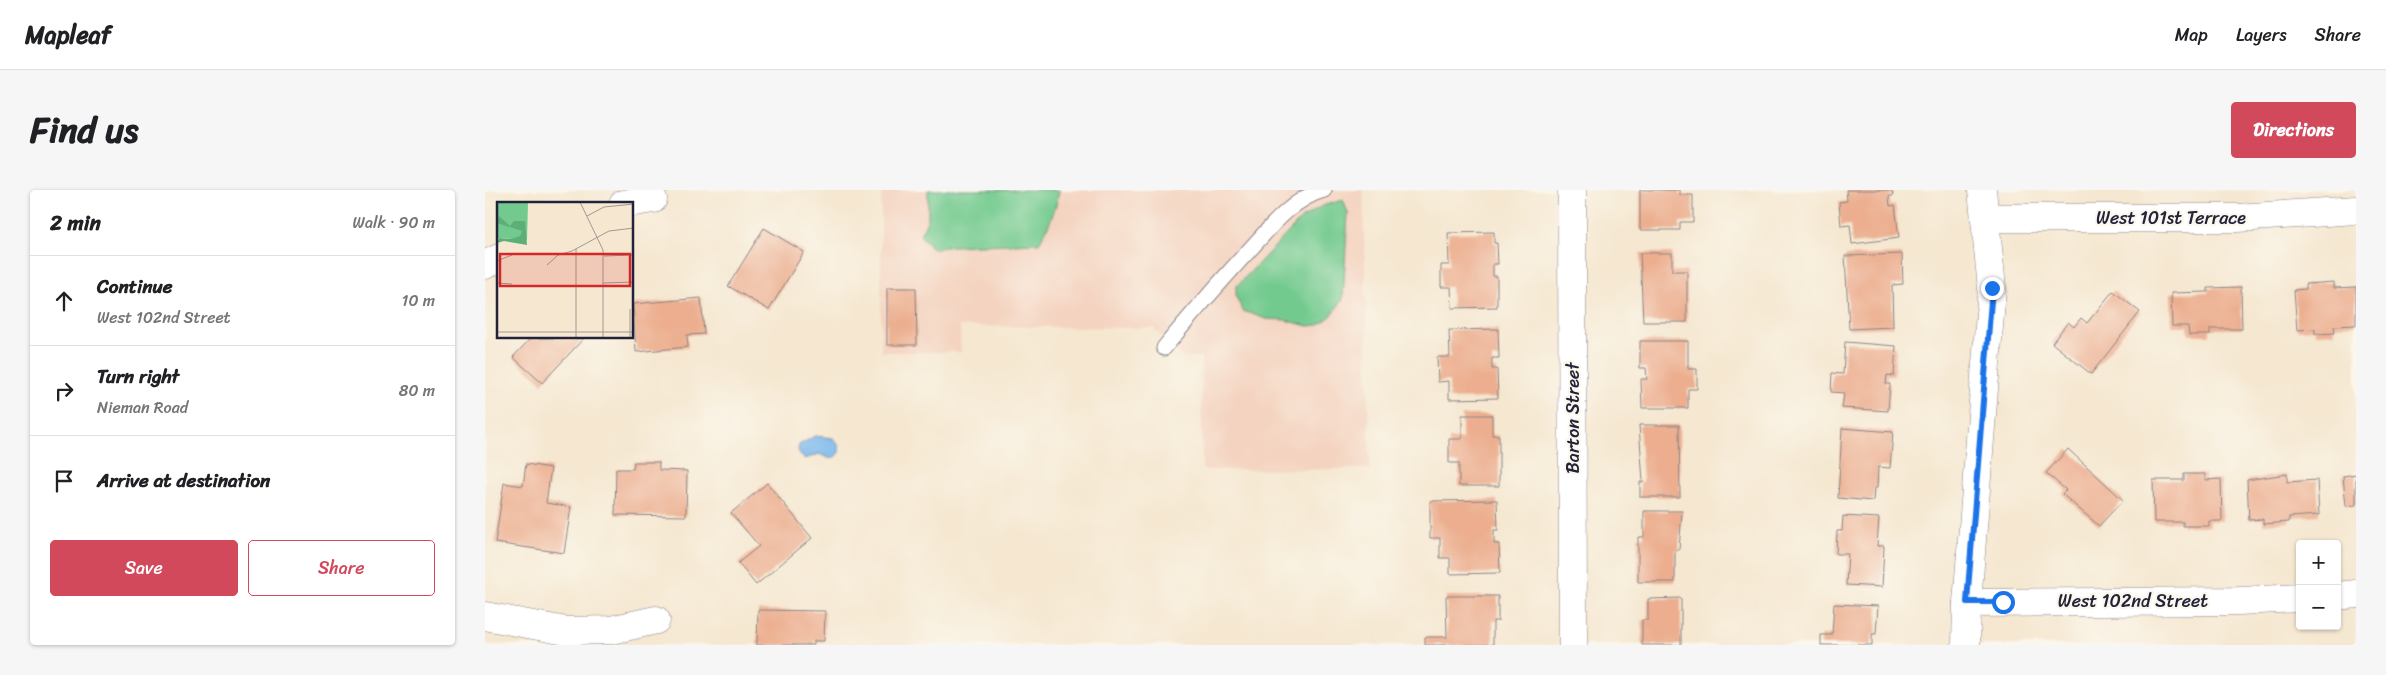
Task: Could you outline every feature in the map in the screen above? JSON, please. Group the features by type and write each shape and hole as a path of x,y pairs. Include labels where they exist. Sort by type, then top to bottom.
{"street":[{"name":"Barton Street","path":"1572,190 1573,645"},
{"path":"1966,645 1967,602 1992,288 1982,190"},
{"path":"634,202 653,199"},
{"name":"West 101st Terrace","path":"1986,218 2237,218 2356,210"},
{"path":"485,265 497,259"},
{"path":"2341,596 2356,594"},
{"name":"West 102nd Street","path":"1967,602 2239,601 2296,598"},
{"path":"485,616 566,631 611,630 656,620"}],"lane":[{"path":"1164,348 1200,304 1279,219 1297,203 1315,192 1324,190"}],"shaded area":[{"path":"881,190 1363,190 1370,469 1202,470 1201,356 1183,358 1153,328 960,326 961,352 881,352"}],"green space":[{"path":"928,190 1059,190 1052,218 1039,243 952,246 933,249 920,235 928,219"},
{"path":"1343,200 1348,213 1343,299 1331,316 1319,325 1308,326 1285,320 1266,319 1243,311 1236,297 1236,287 1301,219 1322,206"}],"water":[{"path":"815,436 833,438 839,446 839,454 831,459 819,454 803,458 798,451 799,445"}],"building":[{"path":"1640,190 1680,190 1680,195 1693,195 1693,222 1680,222 1680,230 1640,230"},
{"path":"1846,190 1892,190 1893,196 1889,196 1890,206 1895,205 1899,238 1852,244 1850,225 1841,226 1839,202 1847,201"},
{"path":"764,228 804,252 769,310 728,286"},
{"path":"1494,232 1494,243 1497,243 1498,264 1493,264 1493,276 1497,276 1497,307 1452,308 1451,287 1441,287 1441,265 1449,265 1448,233"},
{"path":"1640,253 1672,253 1672,271 1687,271 1687,322 1643,322"},
{"path":"1902,254 1903,284 1892,285 1893,327 1849,329 1845,256"},
{"path":"2334,282 2334,288 2356,287 2356,325 2334,326 2335,333 2315,334 2315,329 2297,330 2294,290 2306,289 2306,284"},
{"path":"2241,287 2242,329 2210,329 2210,335 2189,335 2188,326 2172,326 2171,293 2208,292 2208,288"},
{"path":"887,288 916,288 917,345 887,345"},
{"path":"2113,291 2140,312 2091,374 2052,343 2068,322 2074,327 2081,318 2087,323"},
{"path":"701,298 704,334 687,335 688,347 636,352 634,304"},
{"path":"1498,329 1499,358 1492,358 1492,369 1497,369 1498,398 1449,399 1449,381 1438,382 1437,357 1450,357 1449,330"},
{"path":"530,339 583,339 542,383 513,357"},
{"path":"1640,341 1688,341 1688,369 1697,369 1697,389 1688,389 1688,408 1642,408 1641,379 1647,379 1646,368 1640,368"},
{"path":"1845,342 1896,346 1894,376 1887,375 1886,384 1890,384 1888,411 1842,408 1844,393 1831,392 1832,373 1843,374"},
{"path":"1462,415 1492,415 1492,435 1499,435 1499,486 1459,486 1459,463 1449,463 1449,439 1462,439"},
{"path":"1639,425 1679,425 1680,497 1640,497 1640,482 1643,482"},
{"path":"1842,428 1893,432 1890,468 1878,467 1877,488 1874,488 1873,501 1838,498"},
{"path":"2068,449 2123,500 2099,526 2062,494 2066,490 2046,473"},
{"path":"634,462 659,462 659,470 687,471 686,516 615,515 616,469 633,469"},
{"path":"526,464 551,468 546,503 571,507 564,553 495,543 504,483 523,486"},
{"path":"2184,474 2205,474 2205,480 2221,479 2222,521 2209,521 2209,526 2183,526 2183,522 2154,522 2153,480 2184,480"},
{"path":"2287,474 2287,482 2317,480 2319,515 2289,517 2289,522 2263,524 2263,519 2249,520 2247,480"},
{"path":"2356,474 2356,505 2346,506 2343,476"},
{"path":"767,483 812,538 756,585 738,563 759,546 731,513"},
{"path":"1497,500 1498,530 1494,530 1494,544 1499,544 1500,573 1450,574 1450,558 1440,558 1440,538 1430,538 1430,501"},
{"path":"1644,511 1682,511 1679,550 1675,550 1675,582 1638,582 1638,537 1644,537"},
{"path":"1843,516 1879,518 1877,546 1884,546 1882,587 1846,585 1848,554 1836,554 1837,531 1842,531"},
{"path":"1446,596 1498,596 1498,621 1493,621 1493,645 1425,645 1425,637 1447,637"},
{"path":"1681,598 1681,645 1642,645 1642,620 1648,620 1648,599"},
{"path":"1834,604 1878,606 1876,634 1872,634 1872,645 1821,645 1821,635 1832,635"},
{"path":"758,610 825,611 824,641 814,641 814,645 757,645"}],"route":[{"path":"1992,288 1967,602 2003,602"}]}
